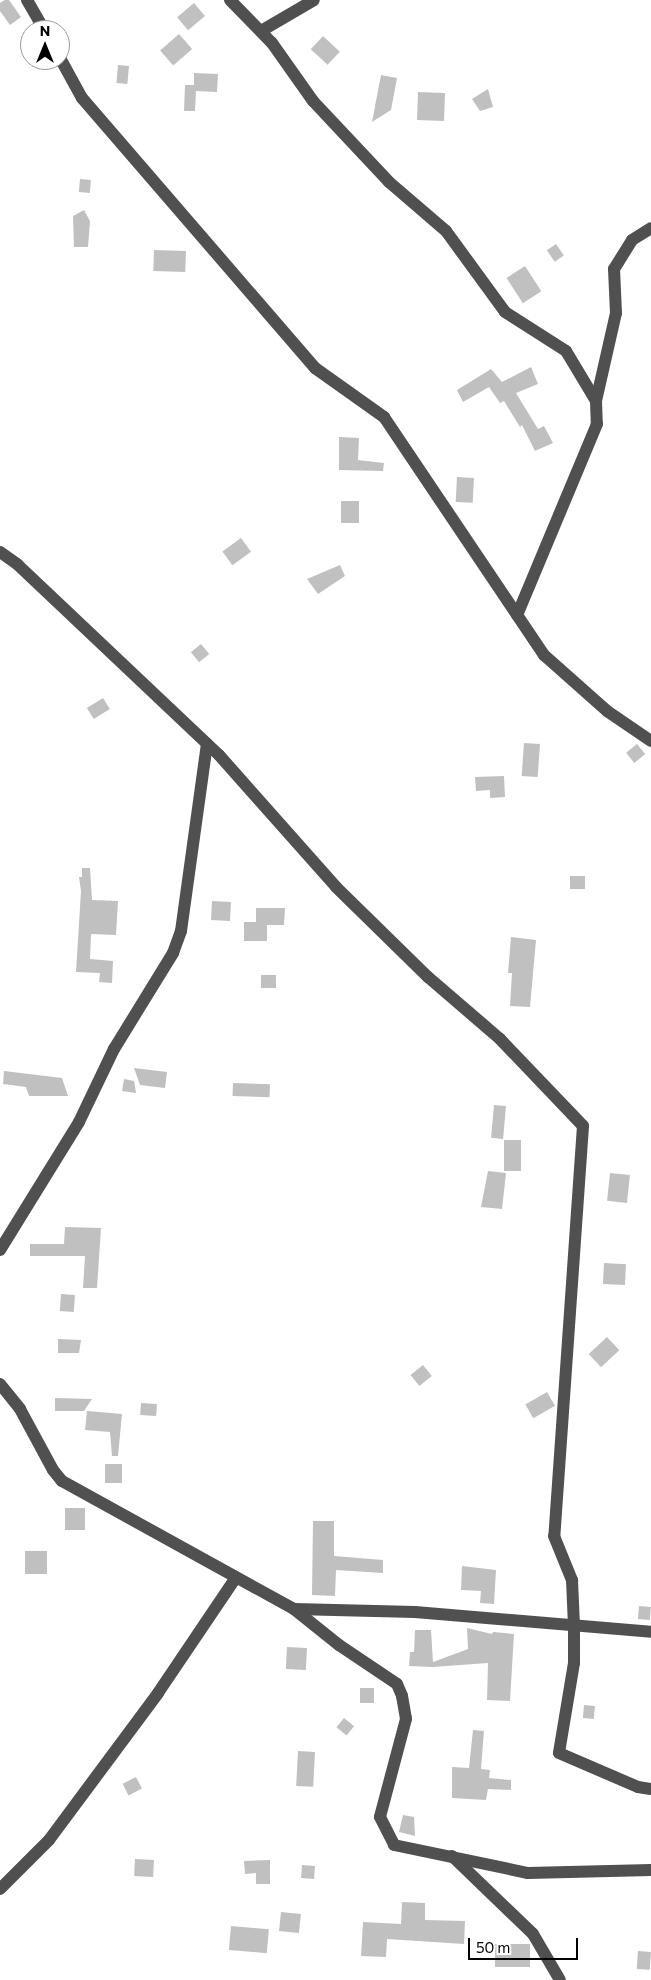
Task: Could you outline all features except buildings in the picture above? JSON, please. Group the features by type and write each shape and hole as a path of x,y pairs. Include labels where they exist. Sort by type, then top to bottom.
{"street":[{"path":"27,0 38,20"},
{"path":"230,0 261,31 313,100 376,168 446,231 505,312 566,351 596,401"},
{"path":"261,31 314,0"},
{"path":"67,70 82,98 315,368 384,417 544,655 576,686 651,741"},
{"path":"517,615 596,424 596,401 616,313 614,269 632,240 651,228"},
{"path":"0,552 17,564 207,744 336,887 428,977 500,1039 583,1126 554,1536 572,1580 574,1625 574,1663 559,1754 638,1787 651,1789"},
{"path":"0,1250 79,1122 114,1049 173,953 181,931 207,744"},
{"path":"0,1384 20,1409 53,1470 62,1481 235,1579 294,1609 339,1645 397,1684 406,1719 380,1818 394,1845 528,1873 651,1870"},
{"path":"0,1889 28,1863 54,1832 158,1693 235,1579"},
{"path":"294,1609 415,1612 651,1632"},
{"path":"452,1856 533,1934 560,1980"}]}
